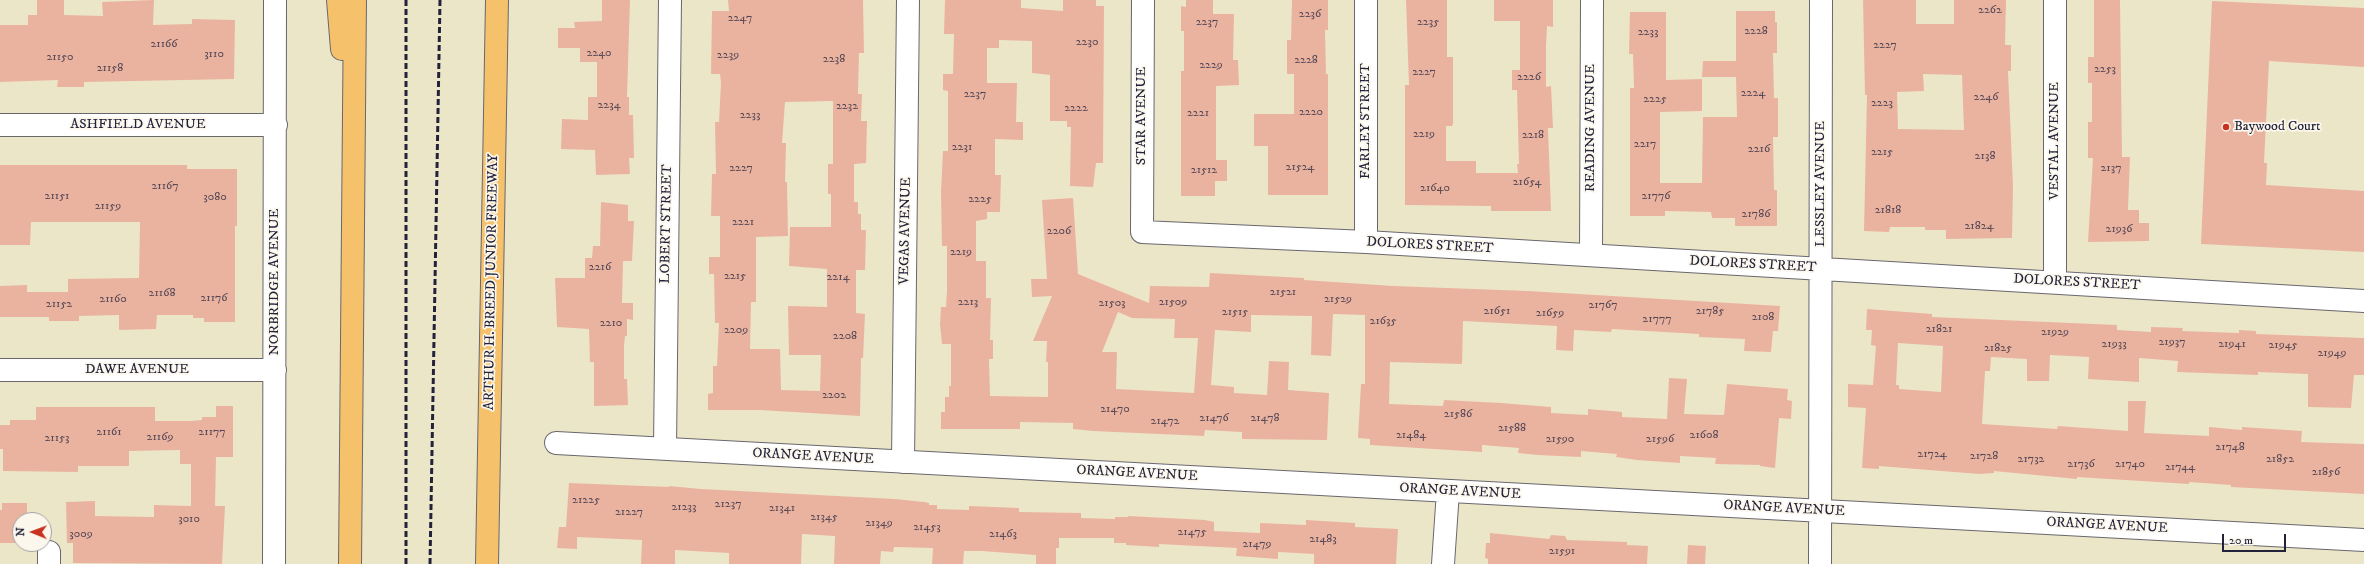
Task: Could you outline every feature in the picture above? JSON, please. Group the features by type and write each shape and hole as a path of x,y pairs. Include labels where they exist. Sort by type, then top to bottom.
{"highway":[{"path":"338,0 353,179"},
{"path":"350,564 355,0"},
{"name":"ARTHUR H. BREED JUNIOR FREEWAY","path":"487,564 497,0"}],"street":[{"name":"NORBRIDGE AVENUE","path":"274,564 276,126 275,0"},
{"name":"LOBERT STREET","path":"665,448 670,0"},
{"name":"VEGAS AVENUE","path":"903,462 908,0"},
{"name":"STAR AVENUE","path":"1142,0 1142,232"},
{"name":"FARLEY STREET","path":"1366,0 1366,242"},
{"name":"READING AVENUE","path":"1591,256 1592,0"},
{"name":"LESSLEY AVENUE","path":"1820,564 1821,0"},
{"name":"VESTAL AVENUE","path":"2055,0 2055,282"},
{"name":"ASHFIELD AVENUE","path":"0,125 276,126"},
{"name":"DOLORES STREET","path":"1142,232 1366,242 2364,301"},
{"name":"DAWE AVENUE","path":"0,370 275,370"},
{"name":"ORANGE AVENUE","path":"556,443 2364,540"},
{"path":"1443,564 1448,492"}],"building":[{"path":"37,0 64,0 64,15 103,16 102,2 154,0 153,25 192,24 192,19 235,20 234,79 84,82 84,87 57,87 58,80 0,82 0,25 28,25 28,15 37,15"},
{"path":"602,0 630,0 627,97 629,97 629,115 633,115 634,158 629,158 630,174 596,175 595,150 561,149 562,119 588,120 588,97 597,97 597,62 580,62 580,48 558,48 558,28 575,28 574,22 602,21"},
{"path":"728,0 863,0 864,53 859,53 858,94 862,94 861,121 867,121 866,163 854,164 854,202 858,202 858,214 861,214 861,230 866,230 865,270 856,270 856,313 865,314 863,358 861,358 860,416 760,410 708,410 708,394 713,393 713,366 717,366 719,323 715,323 714,274 709,274 709,257 720,257 720,216 711,216 712,174 716,174 715,122 719,122 721,82 720,74 711,74 712,11 729,11","holes":["833,101 833,164 828,164 828,194 831,194 831,227 790,227 789,266 827,269 827,307 788,306 789,355 821,355 820,391 781,390 780,349 750,349 751,302 756,302 756,237 788,236 787,182 785,182 786,143 782,143 785,102"]},
{"path":"945,0 1021,0 1021,8 1063,11 1063,0 1096,0 1096,6 1104,6 1103,163 1096,163 1093,187 1070,186 1071,127 1067,127 1067,121 1050,121 1050,75 1032,73 1032,41 999,40 999,48 987,48 987,83 1017,83 1016,122 1023,122 1023,140 995,139 995,175 1001,175 1000,212 987,212 987,219 976,221 976,261 986,261 986,298 991,298 990,340 993,340 993,359 989,359 990,396 1048,397 1048,362 1046,362 1047,341 1033,341 1052,296 1032,297 1031,279 1047,279 1042,200 1073,198 1078,274 1149,303 1150,286 1209,287 1210,273 1304,278 1304,280 1393,286 1528,291 1780,306 1778,331 1773,331 1771,352 1744,351 1745,339 1699,337 1699,334 1612,329 1611,332 1574,330 1573,351 1556,350 1557,326 1463,321 1462,364 1390,362 1389,404 1443,406 1444,400 1501,403 1551,407 1551,413 1588,415 1588,409 1622,412 1622,417 1667,419 1669,378 1687,379 1684,414 1724,415 1727,384 1788,389 1787,400 1792,401 1791,419 1779,418 1775,468 1760,465 1715,464 1716,458 1680,456 1680,463 1637,460 1616,457 1617,454 1581,451 1581,457 1538,455 1518,453 1519,448 1482,445 1482,452 1370,445 1370,439 1358,438 1361,384 1365,384 1365,315 1333,314 1331,356 1311,355 1312,316 1251,315 1251,332 1215,330 1211,385 1234,387 1234,393 1267,395 1269,361 1289,362 1288,390 1329,393 1327,440 1242,439 1242,432 1205,430 1204,436 1093,431 1073,429 1073,423 1020,422 1020,429 941,429 941,412 945,412 945,397 949,397 949,386 951,386 951,344 942,344 940,324 941,307 946,307 947,290 947,246 942,246 941,192 943,151 948,151 948,91 943,90 943,74 953,74 954,34 944,34","holes":["1118,312 1132,318 1175,319 1174,338 1198,338 1194,393 1116,389 1117,352 1102,352"]},
{"path":"1186,0 1213,0 1213,14 1234,14 1233,60 1238,60 1239,85 1216,86 1216,160 1227,160 1227,181 1215,181 1215,196 1181,196 1181,71 1184,71 1184,31 1181,31 1181,6 1186,7"},
{"path":"1292,0 1328,0 1328,30 1325,30 1326,74 1328,74 1328,195 1268,195 1268,146 1254,146 1254,114 1294,114 1294,74 1287,74 1287,40 1291,40"},
{"path":"1406,0 1447,0 1447,57 1453,57 1453,124 1452,126 1446,126 1446,161 1476,161 1476,173 1518,173 1517,90 1512,90 1512,70 1520,70 1520,21 1494,21 1494,0 1553,0 1553,27 1547,26 1546,46 1546,87 1551,86 1553,128 1548,128 1551,211 1491,211 1491,206 1405,205 1405,85 1409,85"},
{"path":"1863,0 1916,0 1916,24 1954,24 1954,0 2006,0 2005,45 2011,45 2011,71 2008,71 2013,186 2012,238 1946,239 1946,230 1925,230 1925,227 1890,227 1889,232 1864,231 1867,95 1865,95","holes":["1923,74 1962,75 1964,130 1898,129 1897,92 1924,91"]},
{"path":"2094,0 2120,0 2122,157 2130,157 2128,210 2139,210 2139,223 2149,223 2149,241 2088,242 2093,158 2088,158 2088,122 2092,122 2092,83 2088,83 2088,57 2094,57"},
{"name":"Baywood Court","path":"2212,1 2364,8 2364,67 2269,61 2264,163 2267,163 2266,185 2364,191 2364,252 2201,244"},
{"path":"1736,11 1775,11 1775,22 1777,22 1777,53 1773,53 1774,98 1778,98 1778,137 1773,137 1774,190 1777,190 1777,226 1735,226 1735,218 1712,218 1711,212 1665,211 1665,216 1630,216 1630,88 1634,88 1633,54 1629,54 1630,12 1666,12 1666,80 1702,79 1702,111 1660,112 1660,183 1702,183 1703,117 1737,117 1736,77 1702,77 1703,61 1736,61"},
{"path":"0,165 187,165 187,169 237,169 237,226 235,226 235,322 204,322 204,318 193,318 193,315 157,315 156,329 119,330 119,315 79,316 79,321 49,321 49,317 0,317 0,286 27,285 27,292 68,292 68,279 139,278 140,222 31,222 30,245 0,245"},
{"path":"601,202 628,205 628,221 634,221 632,261 623,261 622,303 633,303 633,320 627,319 627,336 625,336 624,346 624,379 627,379 628,405 594,406 594,362 590,362 589,329 557,327 555,278 585,278 585,258 592,258 593,246 600,246"},
{"path":"1867,309 1932,314 1932,317 2117,325 2117,330 2151,332 2151,327 2183,328 2182,331 2239,333 2239,330 2256,331 2256,334 2364,338 2364,375 2354,375 2351,408 2308,407 2308,374 2258,372 2258,375 2177,372 2178,361 2139,358 2139,382 2088,379 2089,357 2050,355 2049,381 2027,381 2027,359 1991,357 1990,371 1985,371 1982,424 2057,429 2058,426 2128,431 2128,401 2146,401 2144,433 2209,436 2209,427 2242,430 2242,427 2302,431 2301,442 2364,444 2364,494 2231,487 2231,485 2189,482 2189,484 2077,477 2077,479 1994,471 1994,473 1979,474 1879,466 1879,469 1862,468 1866,408 1848,407 1848,384 1873,385 1876,346 1871,345 1872,330 1866,330","holes":["1898,343 1943,346 1941,392 1899,389 1899,385 1896,385"]},
{"path":"216,406 233,406 233,457 216,457 215,506 225,506 222,564 73,563 73,543 67,543 66,502 95,501 95,516 154,517 154,505 191,506 191,464 180,464 180,450 129,451 129,466 78,466 78,472 3,471 3,449 0,449 0,425 10,425 10,420 36,420 36,407 155,407 155,421 191,421 202,420 202,417 216,417"},
{"path":"569,483 669,486 895,499 929,503 929,505 937,505 937,509 969,510 969,506 1019,508 1019,512 1081,513 1081,518 1115,519 1115,517 1128,516 1205,520 1214,522 1214,531 1260,533 1260,523 1306,525 1306,520 1355,523 1355,527 1398,529 1396,564 1314,564 1314,554 1278,552 1278,559 1236,556 1237,548 1159,544 1159,547 1114,543 1114,538 1059,538 1059,548 1056,548 1056,564 1036,564 1036,555 964,551 963,564 932,564 933,548 894,547 893,552 881,551 880,564 834,564 835,536 802,534 801,564 729,564 729,553 675,550 675,564 641,564 642,540 577,537 577,549 557,548 559,527 566,527"},
{"path":"2,503 27,503 27,512 12,512 12,543 0,543 0,510 2,510"},
{"path":"1490,533 1549,539 1551,535 1565,536 1567,540 1627,542 1627,545 1648,546 1647,564 1488,564 1488,559 1485,558 1486,543 1490,543"},
{"path":"1688,545 1706,546 1705,564 1687,564"}],"railway":[{"path":"406,0 406,564"},
{"path":"430,564 440,0"}],"place":[{"name":"Baywood Court","path":"2226,127"}]}
